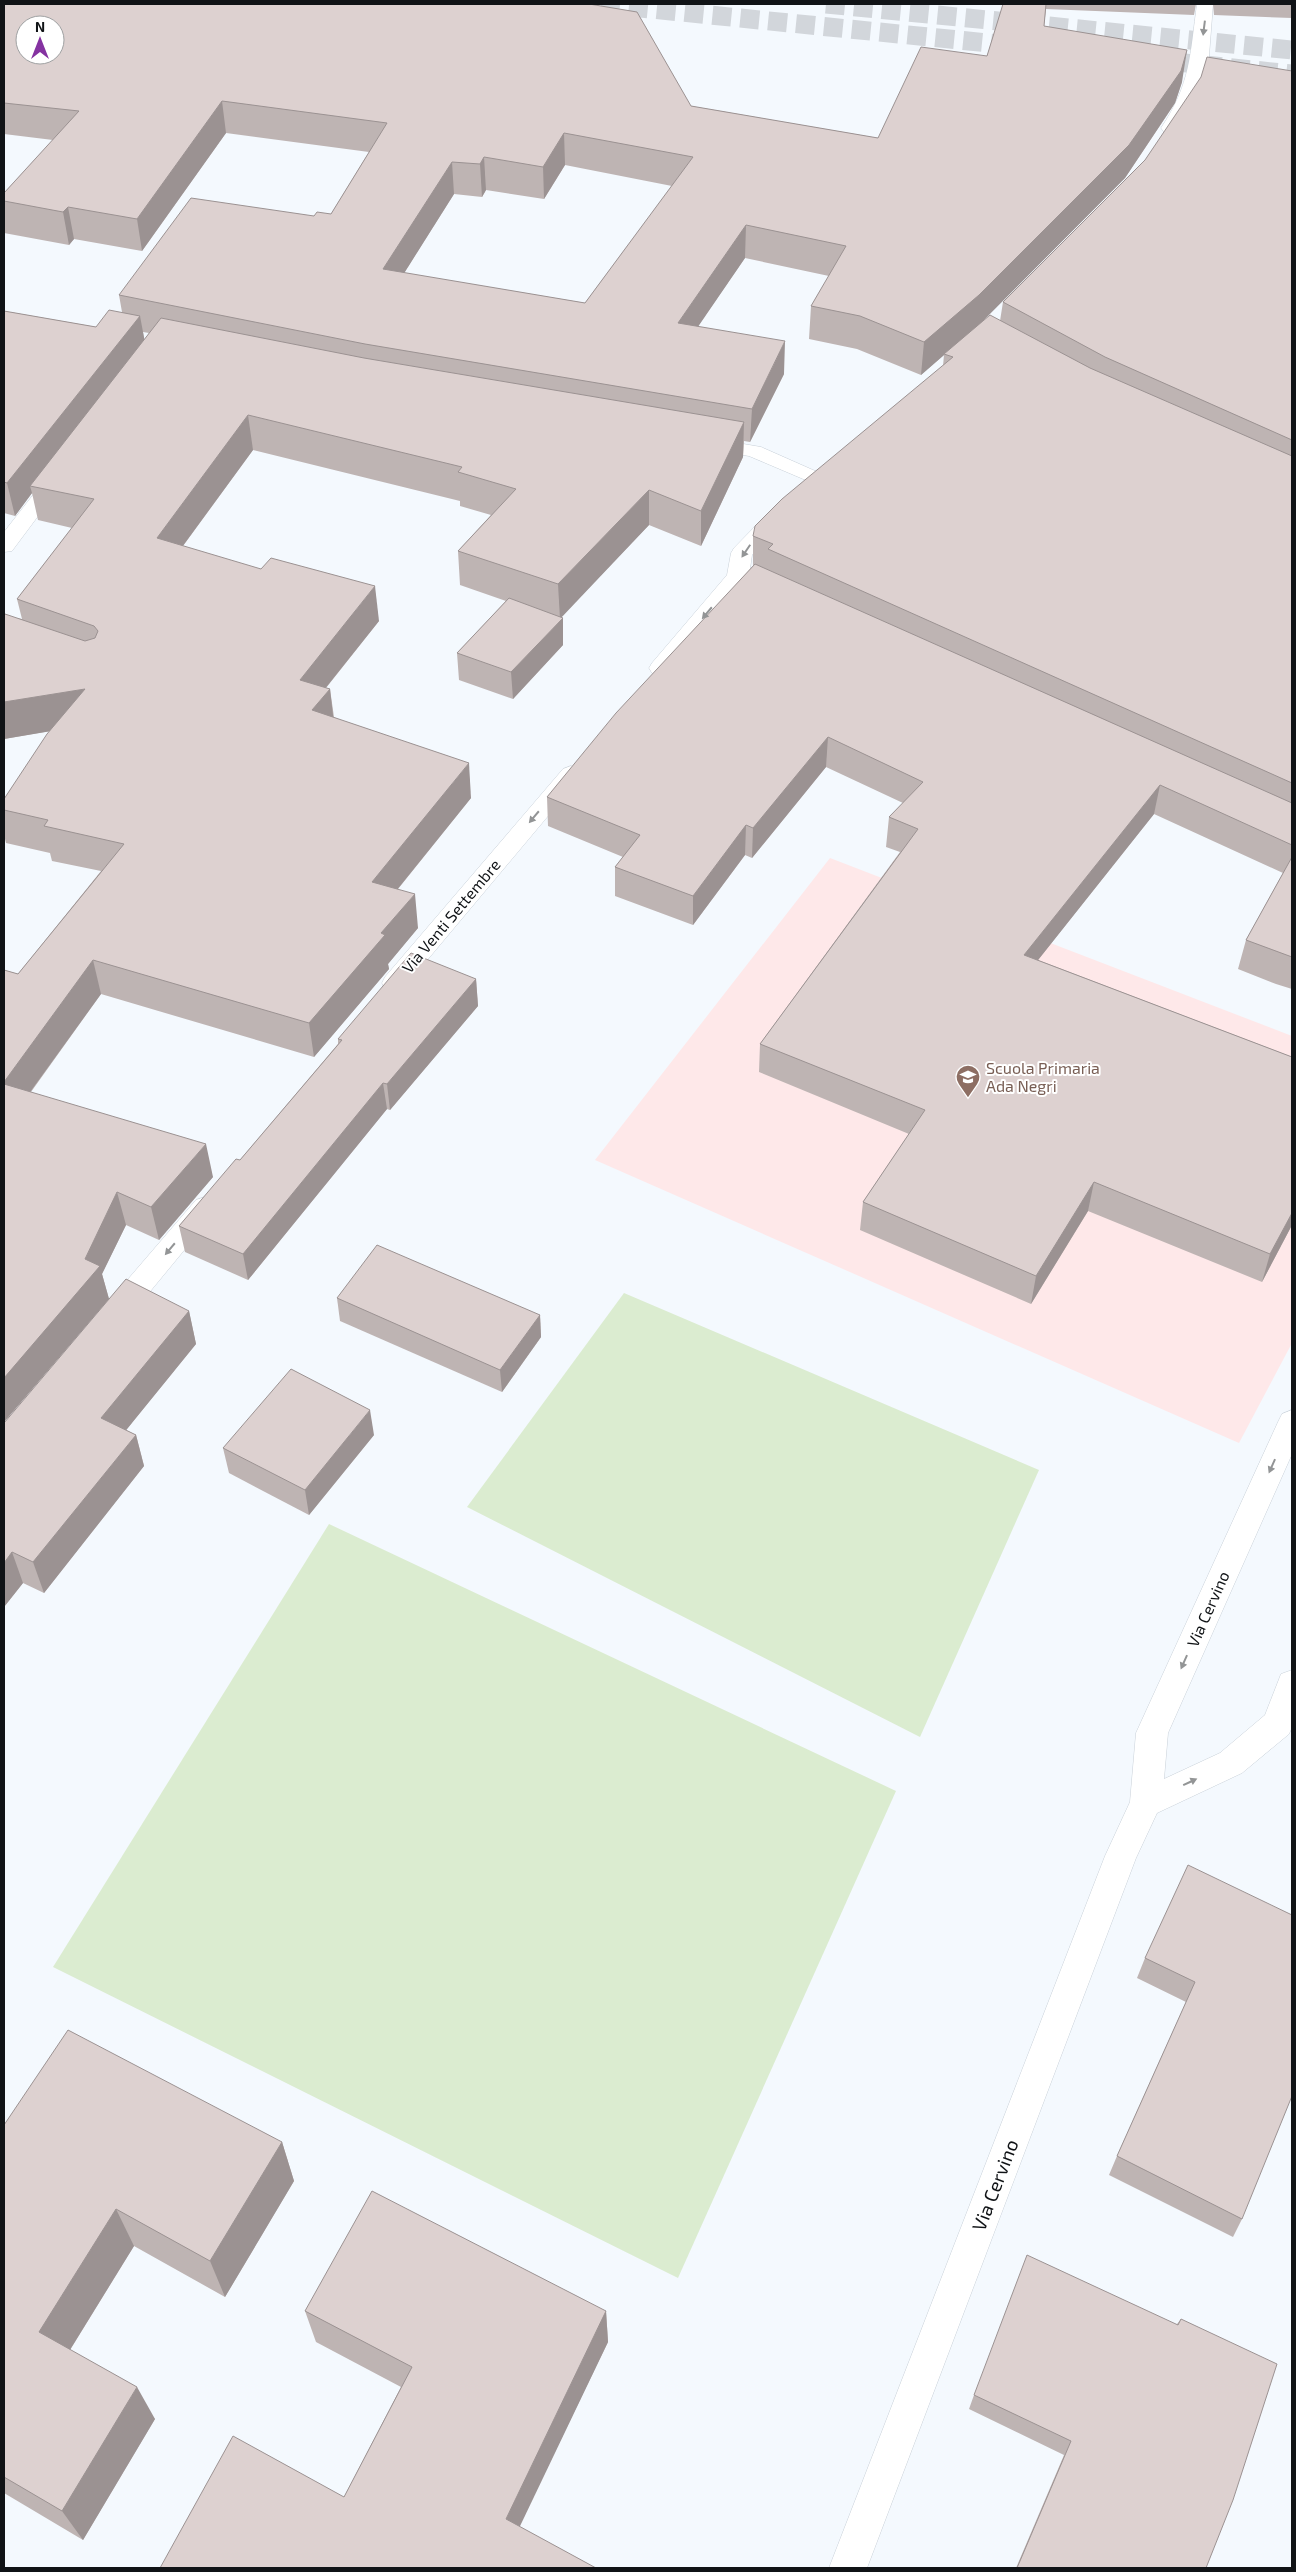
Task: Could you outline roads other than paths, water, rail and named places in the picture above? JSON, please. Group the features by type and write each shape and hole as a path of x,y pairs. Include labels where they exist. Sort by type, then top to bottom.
{"street":[{"path":"1160,144 1186,104 1200,56 1205,4"},
{"path":"648,682 747,580 742,553 809,484 754,452 686,440"},
{"path":"4,546 71,460"},
{"name":"Via Venti Settembre","path":"377,1003 584,759"},
{"path":"100,1331 223,1186"},
{"name":"Via Cervino","path":"848,2568 1121,1856 1146,1803 1152,1733 1292,1422"},
{"path":"1146,1803 1231,1763 1278,1724 1292,1684"}],"tunnel":[{"path":"601,4 1028,47"},
{"path":"826,4 1292,50"},
{"path":"1147,59 1292,74"}],"place":[{"name":"Scuola Primaria Ada Negri","path":"968,1098"}]}
